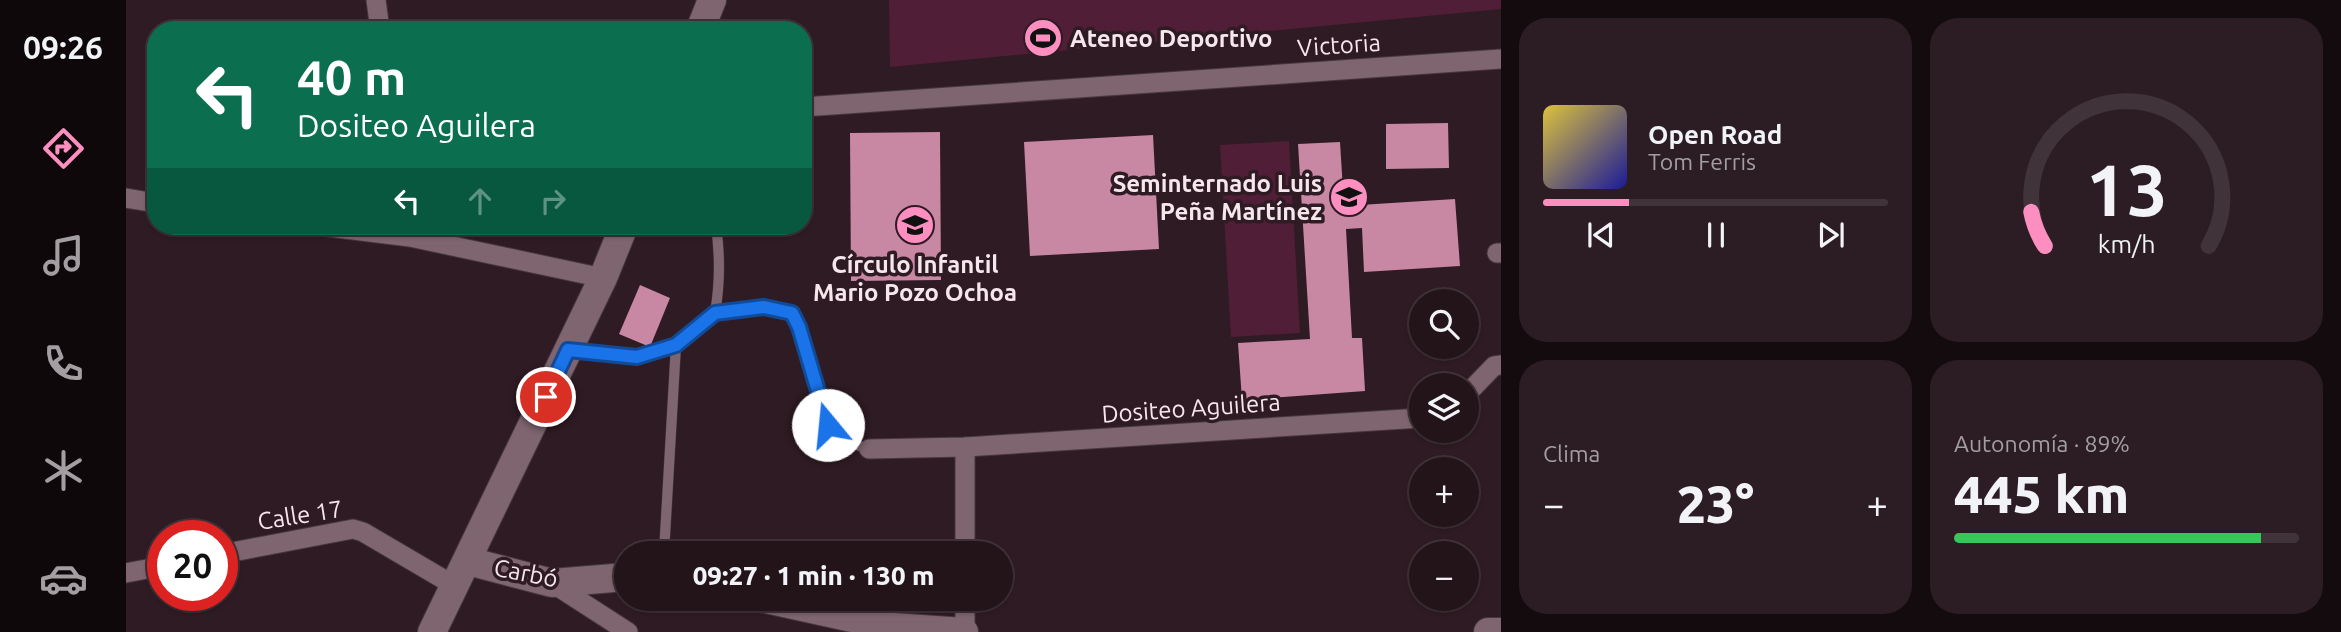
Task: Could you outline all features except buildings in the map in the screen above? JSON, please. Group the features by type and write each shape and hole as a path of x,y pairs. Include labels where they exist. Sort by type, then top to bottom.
{"main road":[{"path":"704,21 712,0"},
{"path":"432,632 603,278 620,235"},
{"name":"Carbó","path":"461,574 552,583 614,579"},
{"path":"820,611 893,627 964,632"},
{"path":"1488,632 1501,632"}],"street":[{"path":"376,0 379,21"},
{"name":"Victoria","path":"812,106 1501,59"},
{"path":"126,198 147,202"},
{"path":"422,235 603,278"},
{"path":"1479,382 1494,366 1501,365"},
{"name":"Dositeo Aguilera","path":"869,449 965,447 1409,419"},
{"path":"965,447 965,541"},
{"name":"Calle 17","path":"238,551 353,529 461,574"},
{"path":"126,573 147,569"},
{"path":"552,583 628,632"},
{"path":"964,632 965,611"}],"lane":[{"path":"568,350 637,357 676,345 715,313 719,292 718,235"},
{"name":"Dositeo Aguilera","path":"715,313 764,307 792,313 799,327 828,425 850,443 869,449"},
{"path":"665,541 676,345"}],"shaded area":[{"name":"Ateneo Deportivo","path":"889,0 1501,0 1501,9 890,67"},
{"path":"1289,141 1300,333 1231,337 1220,145"}],"place":[{"name":"Ateneo Deportivo","path":"1043,38"},
{"name":"Seminternado Luis Peña Martínez","path":"1349,197"},
{"name":"Círculo Infantil Mario Pozo Ochoa","path":"915,225"}],"route":[{"path":"546,397 568,350 637,357 676,345 715,313 764,307 792,313 799,327 828,425"}]}
